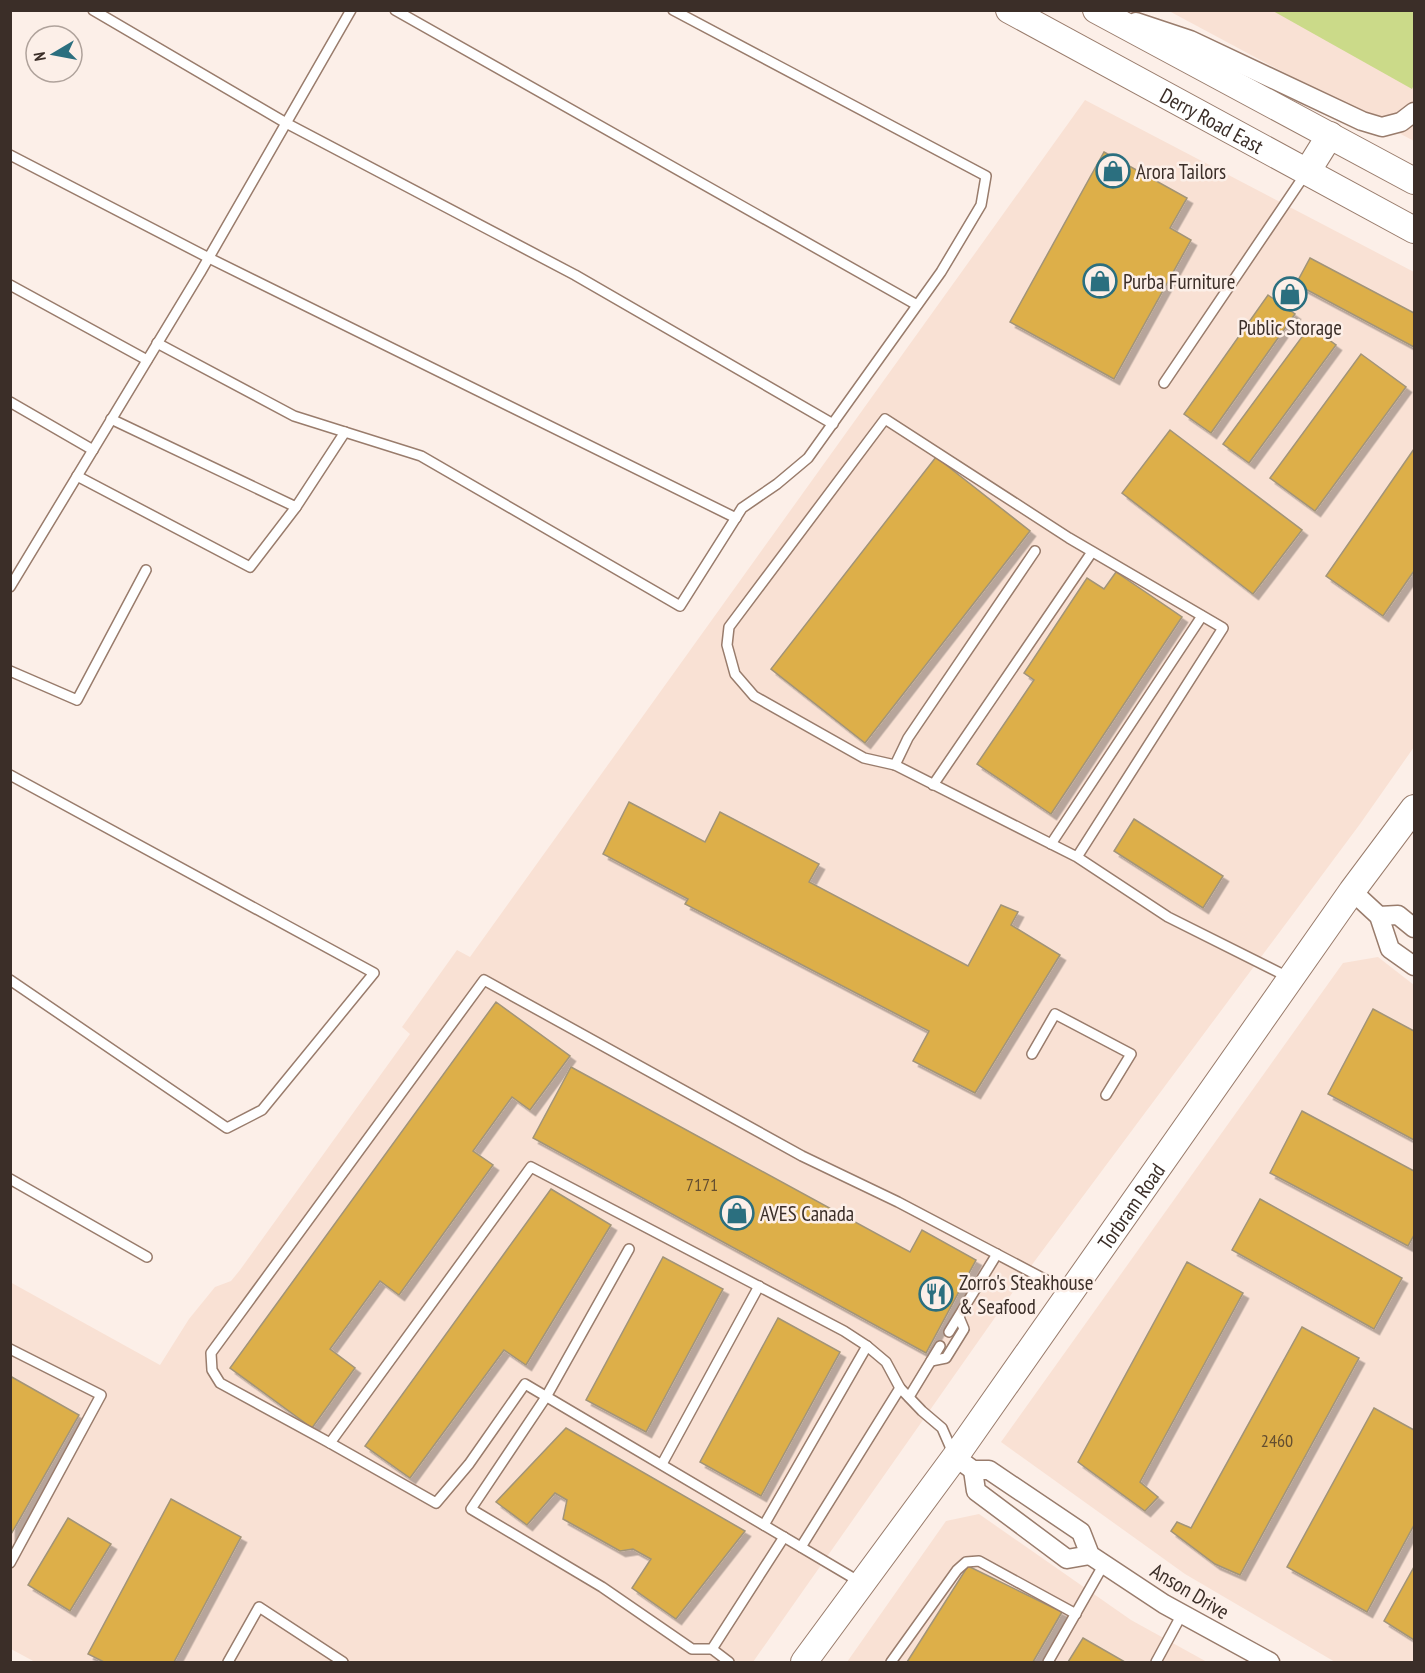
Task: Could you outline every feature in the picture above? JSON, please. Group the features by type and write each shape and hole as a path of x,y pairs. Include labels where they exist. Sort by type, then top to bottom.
{"main road":[{"name":"Derry Road East","path":"1009,10 1414,230"},
{"name":"Derry Road East","path":"1096,10 1414,181"},
{"path":"1307,172 1330,135"},
{"name":"Torbram Road","path":"804,1662 862,1584 964,1463 1070,1292 1352,891 1414,808"}],"street":[{"path":"1102,10 1190,40 1362,121 1382,127 1401,122 1414,112"},
{"path":"1352,891 1379,916 1390,949 1414,966"},
{"path":"1379,916 1398,915 1414,928"},
{"path":"964,1463 976,1491 1067,1559 1097,1560"},
{"name":"Anson Drive","path":"964,1463 989,1470 1081,1532 1097,1560 1164,1604 1262,1661"}],"lane":[{"path":"93,10 286,123 575,275 833,424"},
{"path":"11,586 209,258 351,10"},
{"path":"395,10 917,305"},
{"path":"157,343 294,416 422,456 680,606 742,508 777,484 808,458 833,424 941,272 981,205 986,176 673,10"},
{"path":"10,155 209,258 736,518"},
{"path":"1164,383 1307,172"},
{"path":"10,285 147,360"},
{"path":"10,402 93,450"},
{"path":"111,419 296,507"},
{"path":"1077,857 1223,628 1069,538 885,419 729,627 727,645 735,675 754,696 864,758 894,765 1077,857 1168,917 1291,979"},
{"path":"77,476 250,567 296,507 345,432"},
{"path":"894,765 908,738 1035,551"},
{"path":"933,785 1092,552"},
{"path":"10,671 77,700 146,570"},
{"path":"1050,844 1202,616"},
{"path":"10,775 374,973 262,1110 227,1128 10,980"},
{"path":"862,1584 525,1384 469,1464 436,1503 220,1383 212,1370 211,1353 484,981 802,1156 898,1202 1070,1292"},
{"path":"1032,1054 1055,1014 1131,1054 1106,1095"},
{"path":"330,1443 531,1167 844,1331 867,1346 886,1362 900,1388 942,1428 964,1463"},
{"path":"10,1179 147,1257"},
{"path":"629,1248 546,1397 471,1509 602,1587 692,1649 712,1649 729,1662"},
{"path":"949,1332 997,1254"},
{"path":"662,1464 759,1286"},
{"path":"931,1361 946,1358 964,1329 958,1317"},
{"path":"764,1525 867,1346"},
{"path":"909,1397 940,1346"},
{"path":"10,1349 101,1395 10,1563"},
{"path":"801,1547 900,1388"},
{"path":"712,1649 784,1537"},
{"path":"1048,1662 1076,1614 1097,1560"},
{"path":"891,1662 957,1569 966,1562 980,1561 1076,1614"},
{"path":"228,1662 259,1607 343,1662"},
{"path":"1156,1662 1182,1614"}],"shaded area":[{"path":"1169,11 1414,11 1414,141 1266,63"},
{"path":"1085,100 1414,272 1414,747 1360,824 1034,1262 753,1662 35,1662 11,1649 10,1282 160,1365 189,1319 215,1287 231,1281 240,1270 410,1034 402,1027 457,950 470,957"},
{"path":"1378,957 1414,985 1414,1662 1335,1662 1185,1574 1001,1442 1343,963"},
{"path":"979,1514 1131,1620 1207,1662 847,1662 946,1521"}],"green space":[{"path":"1273,11 1414,11 1414,85 1412,89"}],"building":[{"name":"Purba Furniture","path":"1104,152 1187,198 1170,228 1191,240 1114,379 1010,322"},
{"path":"1310,258 1414,313 1414,347 1296,284"},
{"path":"1268,295 1295,314 1211,433 1184,414"},
{"path":"1310,326 1336,345 1249,463 1223,444"},
{"path":"1361,354 1406,387 1315,511 1270,478"},
{"path":"1170,430 1302,530 1253,594 1122,493"},
{"path":"1414,449 1414,571 1383,616 1326,576"},
{"path":"936,457 1030,531 865,743 771,669"},
{"path":"1116,572 1182,617 1051,814 977,764 1034,680 1024,673 1087,578 1104,589"},
{"path":"629,802 705,842 720,812 819,864 809,882 968,966 1001,905 1018,912 1011,925 1060,955 975,1093 913,1061 929,1031 685,904 688,899 603,854"},
{"path":"1134,819 1223,876 1203,908 1114,851"},
{"path":"496,1002 570,1056 530,1110 512,1097 473,1151 493,1165 399,1295 380,1281 330,1349 355,1368 312,1428 230,1368"},
{"path":"1373,1009 1414,1031 1414,1140 1328,1094"},
{"path":"571,1067 910,1252 922,1230 976,1260 926,1353 533,1138"},
{"path":"1302,1111 1414,1171 1414,1235 1408,1246 1270,1173"},
{"path":"551,1189 611,1225 526,1365 504,1350 410,1478 365,1446"},
{"path":"1260,1199 1402,1278 1374,1329 1232,1250"},
{"path":"663,1257 723,1289 646,1432 586,1400"},
{"path":"1187,1262 1243,1293 1140,1482 1158,1497 1145,1511 1078,1462"},
{"path":"778,1318 840,1352 761,1496 700,1462"},
{"path":"1302,1327 1359,1358 1240,1575 1215,1564 1171,1531 1177,1522 1191,1528"},
{"path":"10,1376 79,1415 10,1536"},
{"path":"1374,1408 1414,1430 1414,1525 1367,1612 1287,1567"},
{"path":"566,1428 745,1531 676,1619 632,1588 651,1559 633,1549 620,1551 563,1519 567,1500 555,1493 527,1525 496,1502"},
{"path":"171,1499 241,1537 174,1662 104,1662 88,1654"},
{"path":"68,1518 111,1544 70,1611 28,1585"},
{"path":"968,1566 1062,1612 1033,1662 907,1662"},
{"path":"1414,1567 1414,1640 1384,1621"},
{"path":"1083,1638 1125,1662 1068,1662"}],"place":[{"name":"Arora Tailors","path":"1113,171"},
{"name":"Purba Furniture","path":"1100,281"},
{"name":"Public Storage","path":"1290,294"},
{"name":"AVES Canada","path":"737,1213"},
{"name":"Zorro's Steakhouse & Seafood","path":"936,1294"}]}
